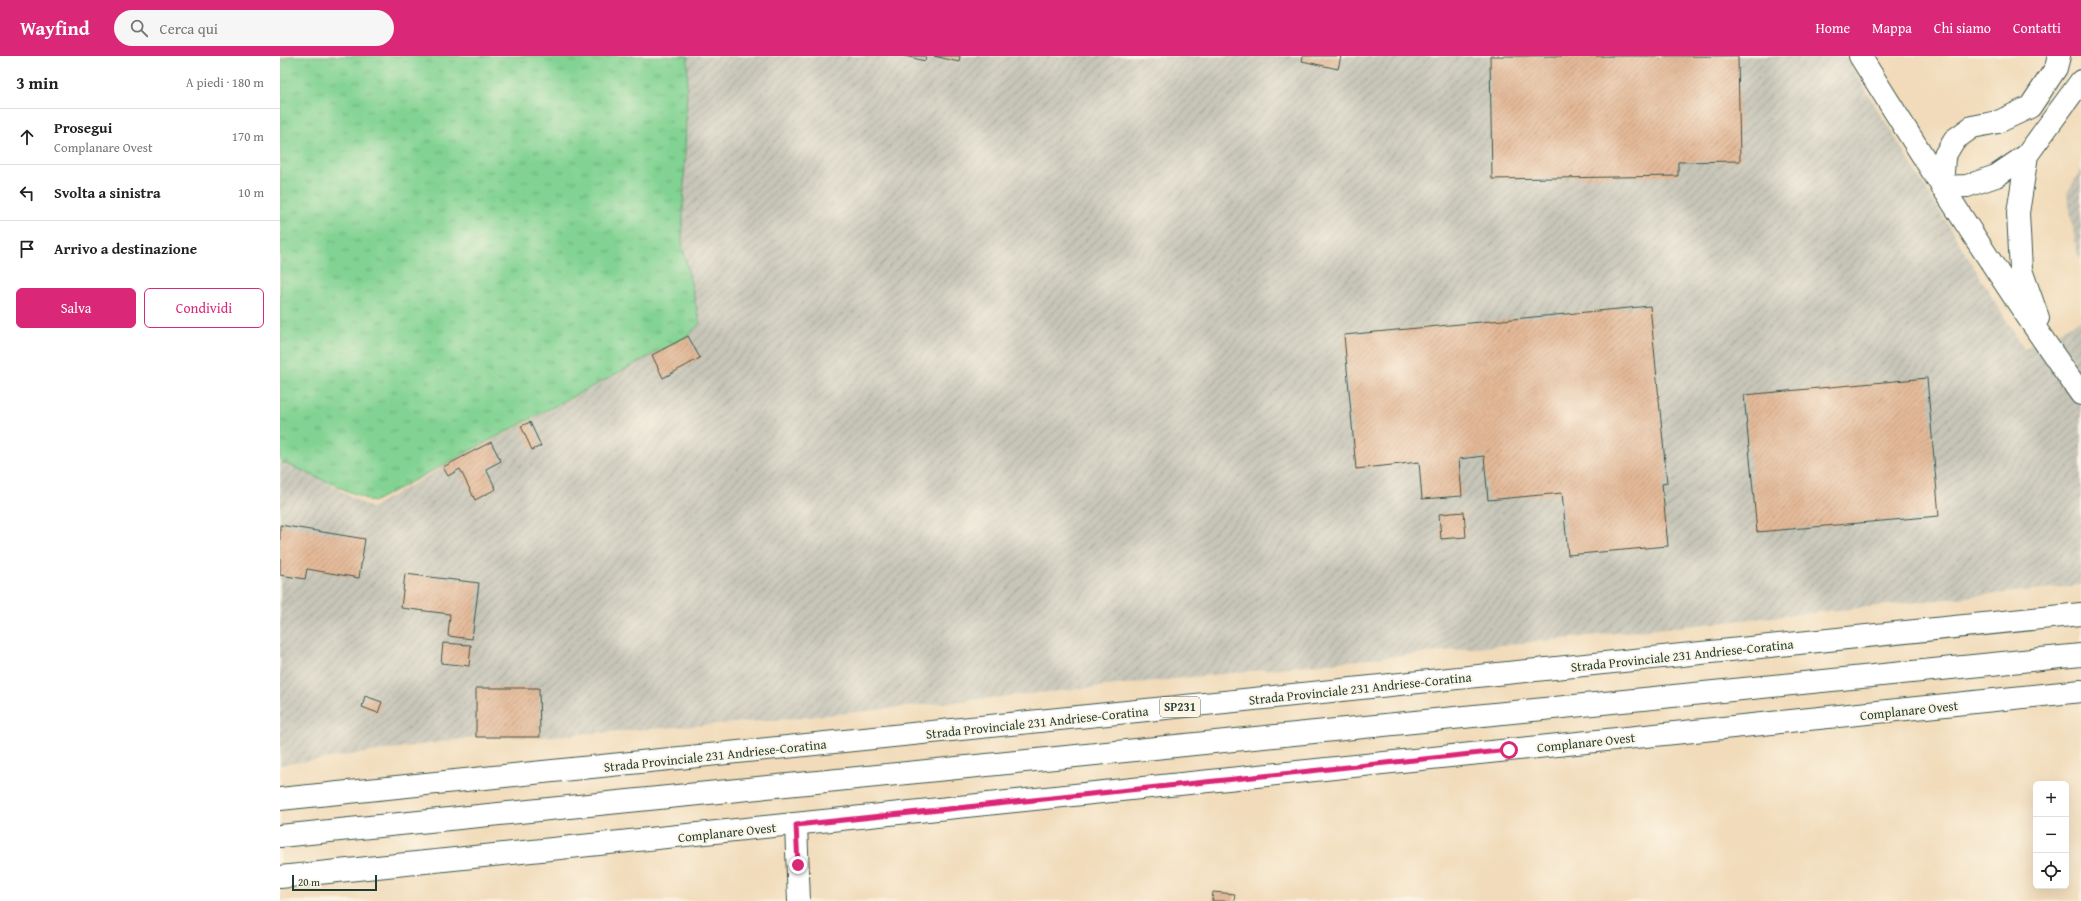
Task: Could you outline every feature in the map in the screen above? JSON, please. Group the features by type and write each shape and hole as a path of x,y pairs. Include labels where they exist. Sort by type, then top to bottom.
{"main road":[{"path":"1860,56 1942,187 2081,394"},
{"path":"1942,187 1944,157 1954,140 1972,127 1998,122 2030,107 2056,68 2059,56"},
{"path":"1942,187 1967,186 1996,176 2027,155 2081,81"},
{"path":"2027,155 2018,213 2021,270 2051,351"},
{"name":"Strada Provinciale 231 Andriese-Coratina","path":"280,799 2081,614"},
{"path":"280,836 2081,655"},
{"name":"Complanare Ovest","path":"280,877 796,825 2081,691"},
{"path":"796,825 799,901"}],"shaded area":[{"path":"688,56 1845,56 2024,349 2081,320 2081,585 789,719 540,737 476,737 280,765 280,461 304,470 371,508 443,467 688,336 700,323 682,244"},
{"path":"2081,169 2081,260 2077,253 2067,193"}],"green space":[{"path":"290,56 688,56 682,244 700,323 688,336 373,502 280,461 280,60"}],"building":[{"path":"905,56 926,56 925,61"},
{"path":"934,56 960,56 959,62"},
{"path":"1303,56 1341,56 1338,69 1302,61"},
{"path":"1490,56 1738,56 1740,161 1678,162 1678,176 1492,179"},
{"path":"1650,306 1667,483 1662,484 1668,546 1568,555 1562,493 1488,500 1484,456 1459,459 1462,496 1422,499 1419,462 1356,469 1344,335"},
{"path":"688,336 700,358 663,378 652,355"},
{"path":"1927,378 1939,516 1757,532 1744,395"},
{"path":"530,422 541,446 532,450 521,426"},
{"path":"491,442 501,461 486,469 496,489 475,500 460,469 448,476 443,467"},
{"path":"1464,512 1466,537 1441,539 1439,514"},
{"path":"280,525 365,539 359,578 307,569 305,579 280,575"},
{"path":"405,574 479,583 472,639 448,636 450,614 401,608"},
{"path":"443,643 471,645 469,666 441,663"},
{"path":"476,688 539,688 540,737 476,737"},
{"path":"365,696 382,702 378,713 362,707"},
{"path":"1213,892 1235,894 1234,901 1212,901"}],"route":[{"path":"798,865 796,825 1509,750"}]}
